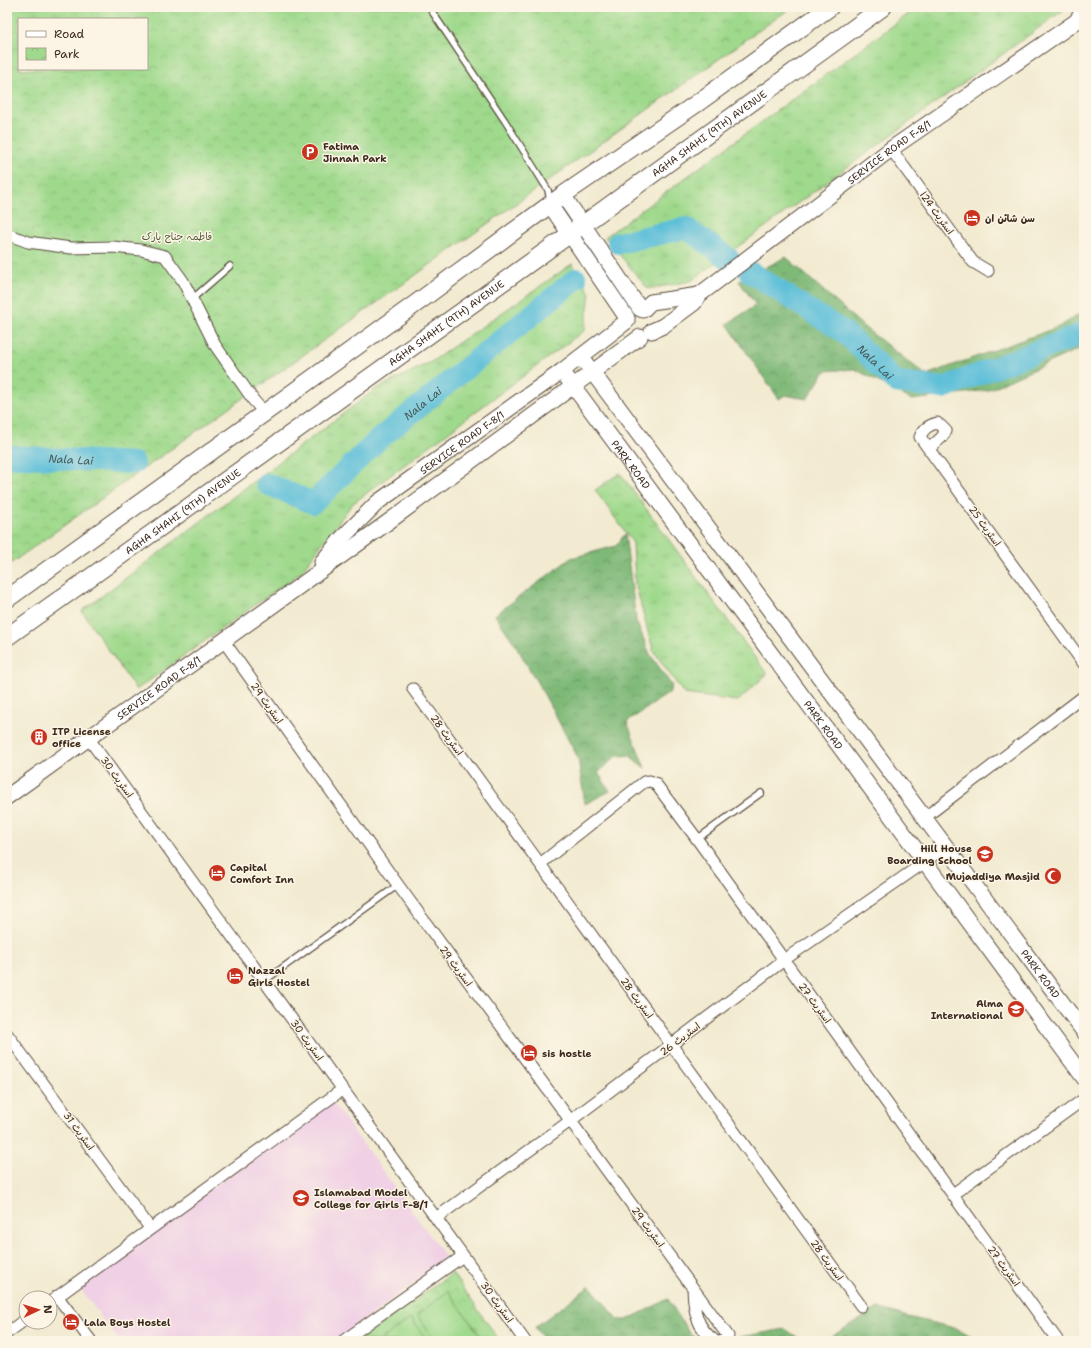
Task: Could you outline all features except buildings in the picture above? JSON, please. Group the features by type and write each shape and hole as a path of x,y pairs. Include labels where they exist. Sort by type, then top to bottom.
{"main road":[{"path":"7,600 264,412 418,302 554,196 696,104 830,7"},
{"name":"AGHA SHAHI (9TH) AVENUE","path":"7,637 576,230 884,7"}],"street":[{"name":"SERVICE ROAD F-8/1","path":"7,797 89,739 591,372 646,334 663,326 694,303 699,295 891,149 1082,16"},
{"name":"اسٹریٹ 24ا","path":"891,149 973,262 988,271"},
{"path":"554,196 576,230 627,320"},
{"path":"576,230 641,309 650,313 654,320 653,328 646,334 636,336 630,332 626,325 630,314 635,310 641,309"},
{"path":"7,234 28,242 71,248 113,247 141,250 165,256 183,281 215,345 254,401 264,412"},
{"name":"SERVICE ROAD F-8/1","path":"641,309 650,302 699,295"},
{"name":"SERVICE ROAD F-8/1","path":"310,577 342,538 378,502 562,371 627,320"},
{"name":"PARK ROAD","path":"581,357 1084,1032"},
{"name":"PARK ROAD","path":"562,371 1084,1078"},
{"name":"اسٹریٹ 25","path":"930,448 946,431 937,423 929,425 922,431 920,437 1084,664"},
{"name":"اسٹریٹ 29","path":"223,640 398,885 728,1336 722,1341"},
{"name":"اسٹریٹ 28","path":"413,689 861,1306"},
{"path":"924,818 1084,696"},
{"name":"اسٹریٹ 30","path":"89,739 525,1341"},
{"name":"اسٹریٹ 27","path":"540,864 644,782 650,781 655,783 698,839 1058,1341"},
{"name":"اسٹریٹ 26","path":"436,1218 570,1121 784,960 925,862 945,846"},
{"name":"اسٹریٹ 31","path":"7,1034 150,1228"},
{"path":"58,1296 342,1089"},
{"path":"953,1194 1084,1099"},
{"path":"343,1341 463,1256"},
{"path":"693,1289 694,1309 699,1323 706,1334 715,1341"},
{"path":"58,1304 91,1341"},
{"path":"7,1333 18,1325"}],"lane":[{"path":"429,7 554,196"},
{"path":"192,299 230,266"},
{"path":"698,839 761,793"},
{"path":"264,982 398,885"}],"shaded area":[{"name":"Islamabad Model College for Girls F-8/1","path":"331,1100 447,1259 336,1341 119,1341 79,1287"}],"green space":[{"name":"فاطمہ جناح پارک","path":"7,7 792,7 7,566"},
{"path":"918,7 1065,7 1062,11 691,281 648,289 605,237"},
{"path":"786,257 865,328 926,375 1061,326 1084,311 1084,349 1081,348 988,390 912,400 855,369 825,371 807,399 785,395 779,399 727,324 756,305 739,281"},
{"path":"572,264 590,293 585,330 352,504 300,573 136,690 82,611 376,389 431,362"},
{"path":"620,473 767,674 738,701 684,694 653,650 635,583 633,543 595,490"},
{"path":"625,534 636,621 650,654 672,686 669,693 627,722 645,768 629,755 615,757 598,773 610,791 585,804 578,758 515,644 495,615 571,558 616,546"},
{"path":"452,1273 500,1341 358,1341"},
{"path":"590,1286 618,1320 627,1320 668,1299 690,1334 701,1341 545,1341 535,1327"},
{"path":"448,1291 484,1341 435,1341 417,1315"},
{"path":"878,1308 955,1328 979,1341 824,1341"},
{"path":"411,1318 427,1341 381,1340"},
{"path":"785,1329 803,1341 728,1341 734,1338"}],"waterway":[{"name":"Nala Lai","path":"618,243 686,228 729,259"},
{"name":"Nala Lai","path":"750,272 844,332 896,382 943,388 1084,333"},
{"name":"Nala Lai","path":"267,484 313,503 379,439 576,279"},
{"name":"Nala Lai","path":"7,456 134,463"}],"place":[{"name":"Fatima Jinnah Park","path":"310,152"},
{"name":"سن شائن ان","path":"972,218"},
{"name":"ITP License office","path":"39,737"},
{"name":"Hill House Boarding School","path":"985,854"},
{"name":"Capital Comfort Inn","path":"217,873"},
{"name":"Mujaddiya Masjid","path":"1053,876"},
{"name":"Nazzal Girls Hostel","path":"235,976"},
{"name":"Alma International","path":"1016,1009"},
{"name":"sis hostle","path":"529,1053"},
{"name":"Islamabad Model College for Girls F-8/1","path":"301,1198"},
{"name":"Lala Boys Hostel","path":"71,1322"}]}
